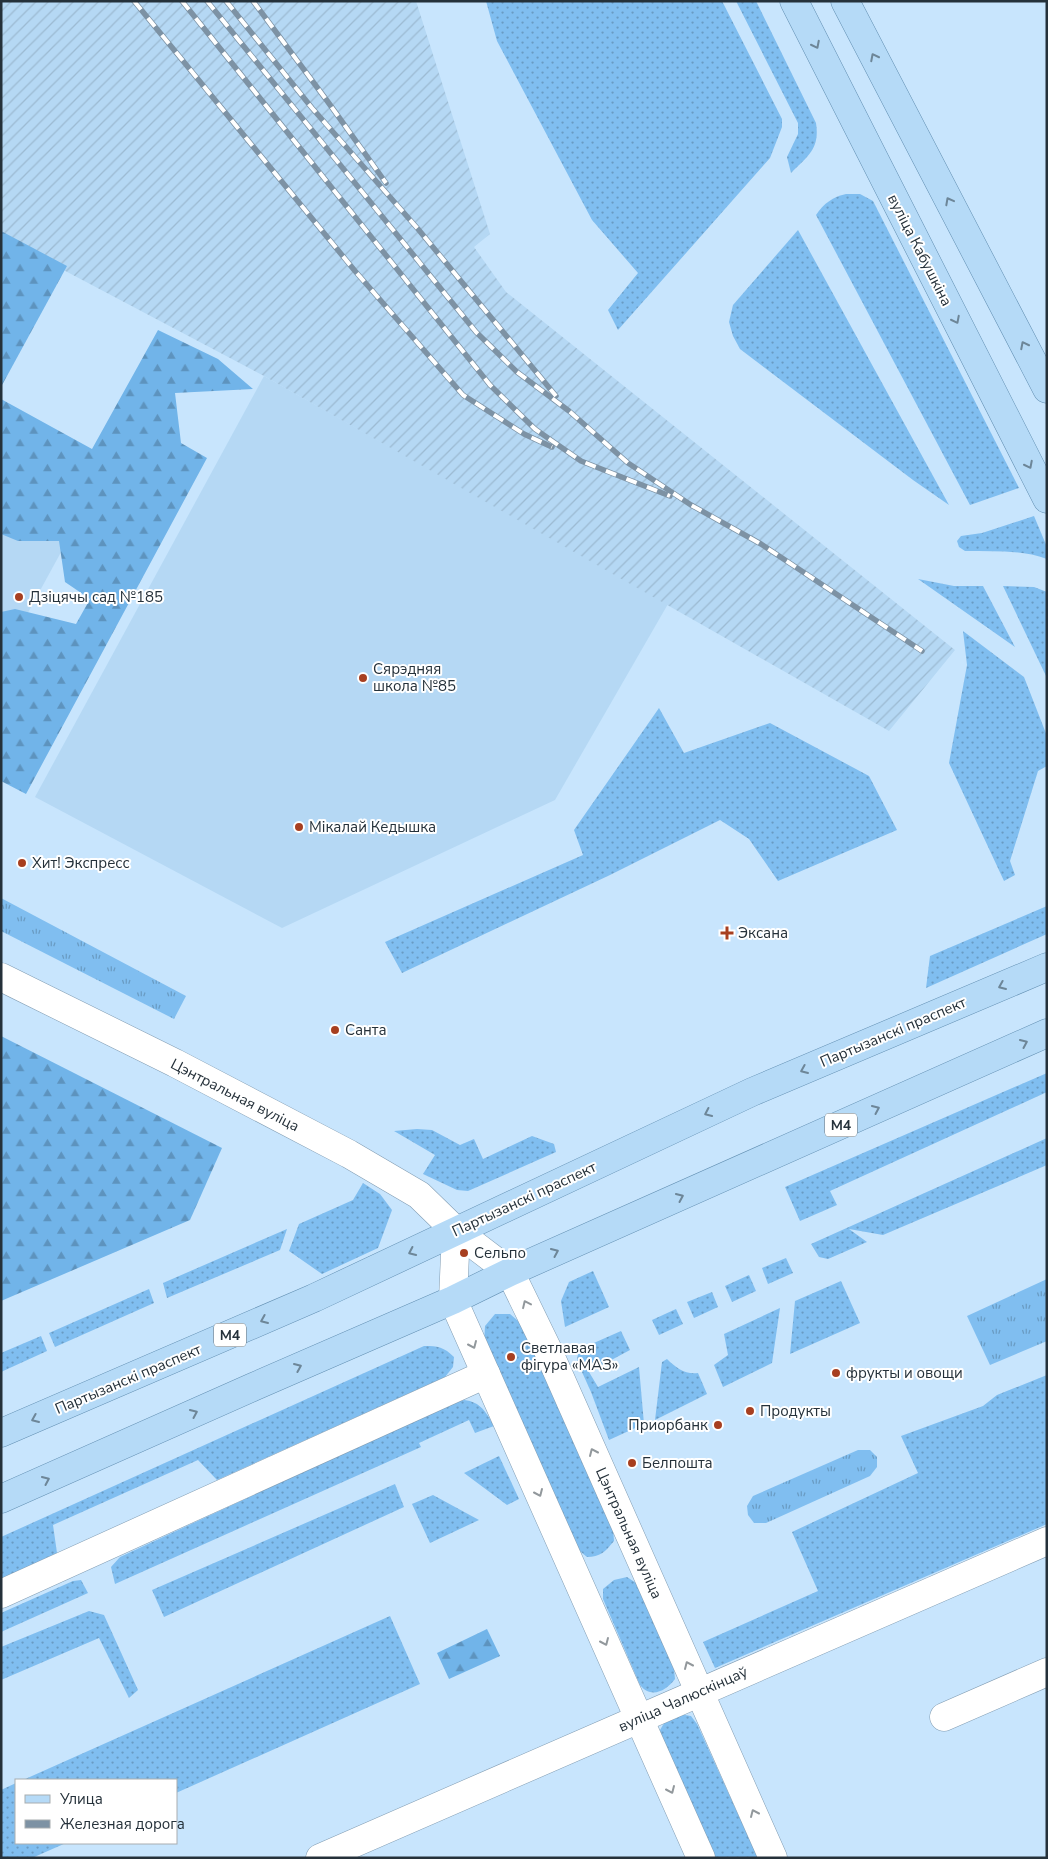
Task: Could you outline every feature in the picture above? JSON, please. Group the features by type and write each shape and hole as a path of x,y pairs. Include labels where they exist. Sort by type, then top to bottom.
{"main road":[{"name":"вуліца Кабушкіна","path":"794,1 1047,499"},
{"path":"845,1 1047,389"},
{"name":"Партызанскі праспект","path":"1,1434 314,1298 752,1092 1047,966"},
{"name":"М4","path":"1,1500 453,1300 510,1272 1047,1033"}],"street":[{"name":"Цэнтральная вуліца","path":"1,977 175,1063 349,1154 419,1195 456,1231 510,1272 550,1355 774,1858"},
{"path":"456,1231 453,1300 701,1858"},
{"path":"1,1594 486,1374"},
{"name":"вуліца Чалюскінцаў","path":"320,1858 1047,1541"},
{"path":"944,1717 1047,1672"}],"shaded area":[{"path":"1,1 416,1 490,234 474,247 506,292 955,650 889,731 264,376 1,237"},
{"name":"Сярэдняя школа №85","path":"264,376 668,604 555,800 282,928 35,797"},
{"name":"Дзіцячы сад №185","path":"1,495 72,532 1,662"}],"green space":[{"path":"486,1 722,1 782,119 782,127 770,158 618,330 608,310 638,273 592,220 497,41"},
{"path":"736,1 756,1 816,123 817,132 814,146 807,157 791,173 787,157 798,134 798,123"},
{"path":"846,194 860,194 873,201 1019,488 970,505 816,215 829,201"},
{"path":"798,230 949,505 740,349 733,336 729,322 733,305"},
{"path":"1,231 67,266 1,387"},
{"path":"158,330 218,359 253,389 175,393 181,443 207,458 26,794 1,781 1,612 15,609 76,624 90,599 65,582 59,541 18,541 1,534 1,399 92,449"},
{"path":"1034,516 1047,547 1047,559 1017,552 965,551 959,547 957,541 961,536 982,533"},
{"path":"918,579 954,586 983,586 1015,647"},
{"path":"1003,586 1034,587 1047,592 1047,678"},
{"path":"963,631 1024,677 1047,736 1047,766 1038,771 1010,861 1015,875 1004,881 949,763 967,665"},
{"path":"659,708 684,753 770,723 869,776 897,830 778,881 749,839 720,820 610,875 402,973 385,942 583,855 574,830"},
{"path":"1,898 186,996 174,1019 1,931"},
{"path":"1047,906 1047,934 926,988 930,956"},
{"path":"1,1036 222,1148 190,1220 1,1301"},
{"path":"1047,1073 1047,1092 830,1191 837,1205 800,1221 785,1187"},
{"path":"432,1130 460,1145 474,1139 483,1159 532,1136 554,1144 556,1152 468,1191 457,1190 423,1174 435,1155 394,1131"},
{"path":"1047,1138 1047,1165 883,1235 849,1229 867,1242 828,1259 819,1257 811,1244"},
{"path":"363,1183 380,1194 392,1210 378,1248 322,1274 289,1251 299,1224 353,1200"},
{"path":"287,1229 280,1250 167,1298 163,1283"},
{"path":"786,1258 793,1273 768,1284 762,1268"},
{"path":"593,1271 609,1307 565,1327 561,1301 569,1282"},
{"path":"749,1275 756,1291 732,1302 725,1286"},
{"path":"1047,1279 1047,1341 990,1365 967,1316"},
{"path":"841,1281 860,1323 790,1354 795,1301"},
{"path":"149,1289 154,1303 55,1347 49,1333"},
{"path":"712,1292 718,1307 694,1318 687,1302"},
{"path":"780,1308 772,1363 723,1387 714,1365 728,1355 724,1334"},
{"path":"676,1309 683,1324 659,1335 652,1320"},
{"path":"495,1314 510,1314 524,1326 613,1528 614,1541 599,1555 587,1557 576,1548 484,1344 485,1326"},
{"path":"621,1331 630,1350 589,1372 598,1387 639,1367 644,1424 609,1440 577,1361 578,1353 587,1346"},
{"path":"41,1336 47,1351 1,1372 1,1353"},
{"path":"424,1346 440,1348 454,1357 453,1367 445,1377 217,1480 198,1460 53,1525 57,1553 1,1579 1,1537"},
{"path":"667,1359 681,1370 689,1373 698,1373 707,1394 655,1420 662,1362"},
{"path":"1047,1375 1047,1524 715,1668 703,1642 818,1591 792,1532 918,1473 901,1436 983,1406 997,1395"},
{"path":"464,1400 479,1405 494,1426 475,1433 469,1420 419,1443 421,1447 115,1584 111,1567 120,1557 450,1404"},
{"path":"858,1450 870,1450 877,1457 877,1467 870,1476 766,1523 754,1523 748,1515 747,1506 753,1496"},
{"path":"499,1456 519,1499 507,1505 464,1473"},
{"path":"395,1484 404,1507 164,1617 152,1590"},
{"path":"433,1495 479,1520 430,1543 412,1504"},
{"path":"627,1577 636,1583 674,1669 675,1679 658,1692 649,1692 640,1685 603,1599 603,1589 614,1580"},
{"path":"81,1580 88,1593 1,1632 1,1613 73,1581"},
{"path":"89,1611 104,1615 138,1690 129,1698 99,1638 1,1680 1,1647"},
{"path":"390,1616 420,1684 178,1792 178,1779 25,1779"},
{"path":"487,1629 500,1656 449,1679 437,1653"},
{"path":"679,1714 691,1716 697,1724 758,1858 716,1858 662,1740 660,1730 666,1720"},
{"path":"15,1783 15,1844 64,1844 32,1858 1,1858 1,1790"}],"railway":[{"path":"134,1 355,271 463,395 524,434 552,447"},
{"path":"182,1 490,385 535,429 581,461 670,496"},
{"path":"207,1 476,332 517,372 569,411 628,463 691,505 761,544 922,651"},
{"path":"226,1 312,108 418,229 556,396"},
{"path":"253,1 386,183"}],"place":[{"name":"Дзіцячы сад №185","path":"19,597"},
{"name":"Сярэдняя школа №85","path":"363,678"},
{"name":"Мікалай Кедышка","path":"299,827"},
{"name":"Хит! Экспресс","path":"22,863"},
{"name":"Эксана","path":"727,933"},
{"name":"Санта","path":"335,1030"},
{"name":"Сельпо","path":"464,1253"},
{"name":"Светлавая фігура «МАЗ»","path":"511,1357"},
{"name":"фрукты и овощи","path":"836,1373"},
{"name":"Продукты","path":"750,1411"},
{"name":"Приорбанк","path":"718,1425"},
{"name":"Белпошта","path":"632,1463"}]}
